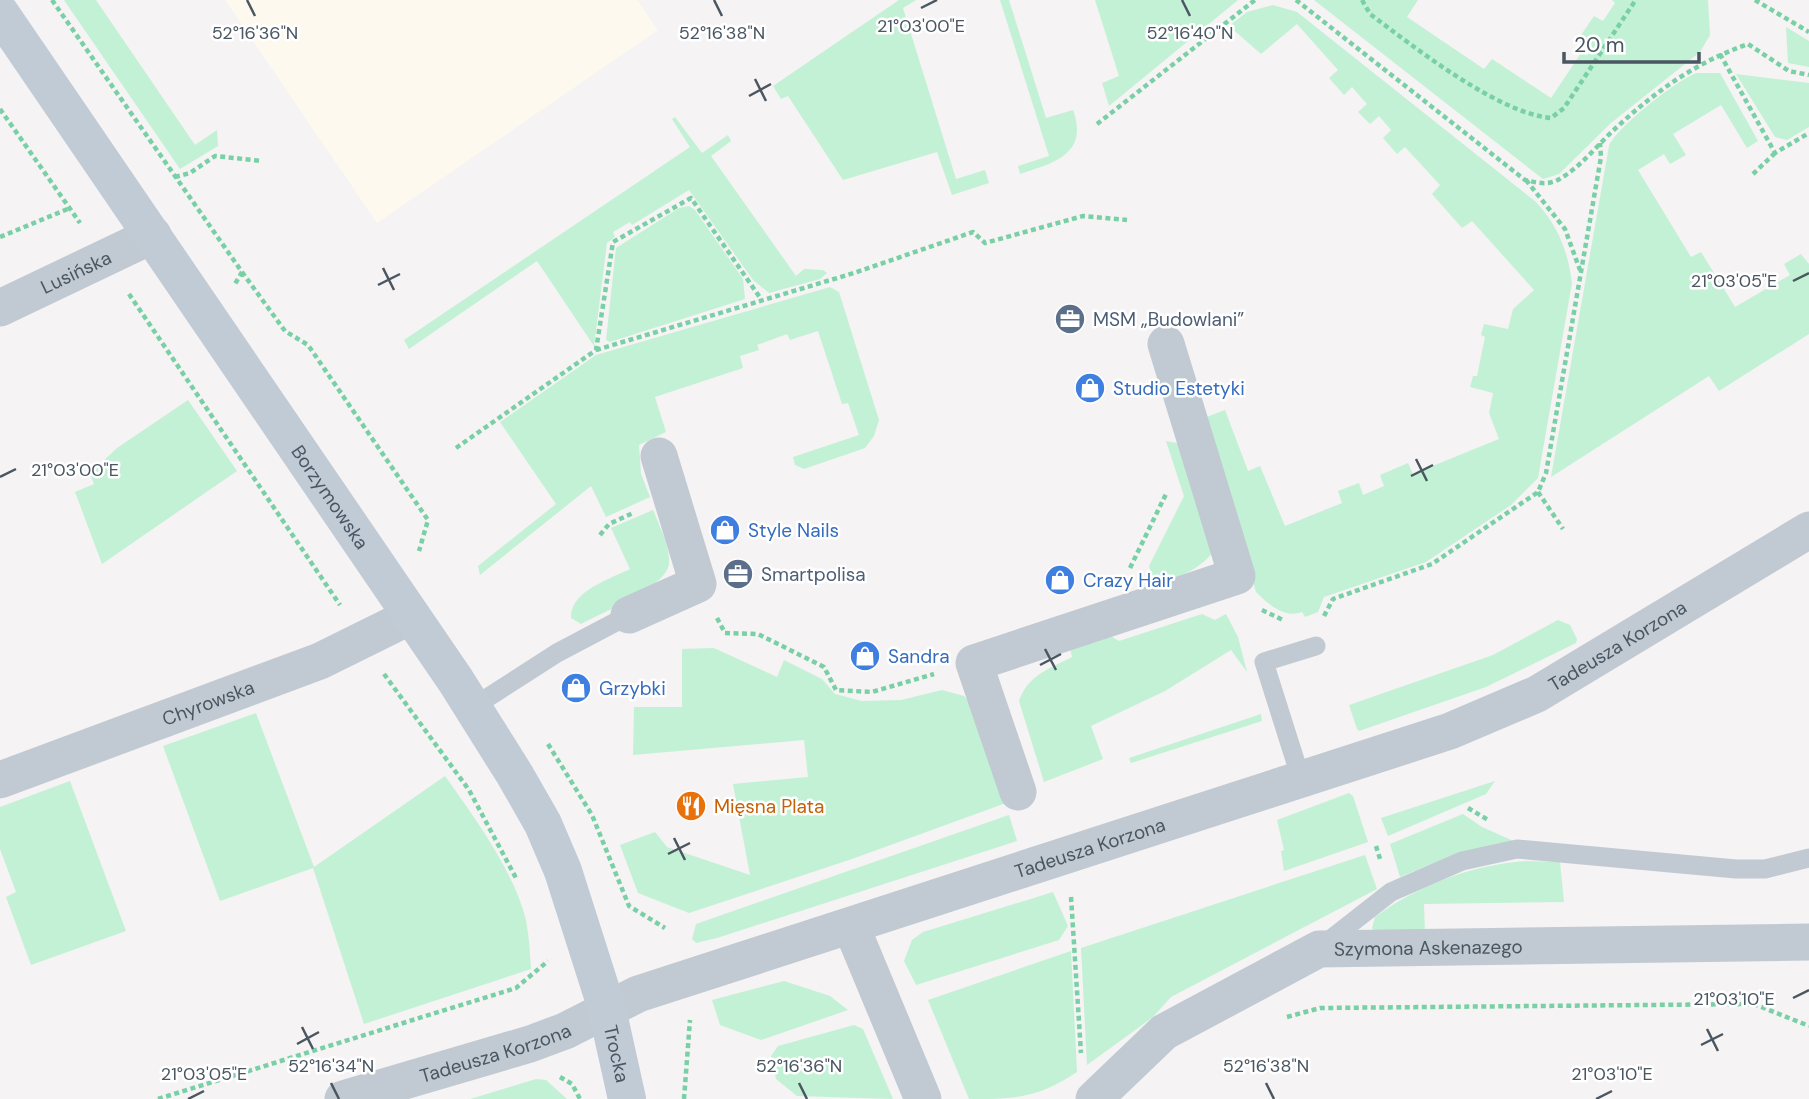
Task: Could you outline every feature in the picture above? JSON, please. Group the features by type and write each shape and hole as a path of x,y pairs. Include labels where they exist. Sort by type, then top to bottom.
{"street":[{"name":"Borzymowska","path":"0,13 473,707 543,824 573,895 607,1009"},
{"name":"Lusińska","path":"0,308 153,235"},
{"path":"1018,792 974,663 1237,576 1167,344"},
{"path":"629,615 698,584 659,456"},
{"name":"Tadeusza Korzona","path":"343,1099 521,1047 565,1031 638,994 1450,731 1537,694 1809,530"},
{"name":"Chyrowska","path":"0,780 320,661 411,616"},
{"path":"851,926 923,1099"},
{"name":"Szymona Askenazego","path":"1094,1099 1164,1032 1319,948 1809,942"},
{"name":"Trocka","path":"607,1009 627,1099"}],"lane":[{"path":"473,707 558,653 629,615"},
{"path":"1301,779 1264,662 1316,646"},
{"path":"1319,948 1391,892 1462,862 1517,849 1735,869 1765,869 1809,858"}],"path":[{"path":"1097,124 1255,0"},
{"path":"1296,0 1525,180 1565,229 1581,273"},
{"path":"1362,0 1370,14 1479,89 1507,104 1551,118 1564,108 1635,0"},
{"path":"1755,0 1809,32"},
{"path":"1525,180 1541,184 1563,178 1600,143 1689,69 1720,54 1748,44 1789,71 1809,75"},
{"path":"1720,54 1775,153"},
{"path":"0,109 329,587 361,643 469,790 521,888"},
{"path":"1753,174 1775,153 1809,133"},
{"path":"1315,619 1324,616 1333,599 1432,564 1538,492 1546,473 1601,157 1600,143"},
{"path":"175,177 190,173 215,156 262,161"},
{"path":"596,350 612,242 691,198 761,299"},
{"path":"0,237 70,208"},
{"path":"456,448 596,350 854,273 973,232 985,243 1083,216 1127,220"},
{"path":"242,272 285,331 307,345 428,520 418,554"},
{"path":"1105,619 1169,488"},
{"path":"1538,492 1563,529"},
{"path":"600,535 609,524"},
{"path":"698,584 725,633 758,634 824,667 836,690 872,692 974,663"},
{"path":"1056,858 1072,898 1081,1060"},
{"path":"617,879 629,906 665,928"},
{"path":"158,1099 516,988 548,961 544,948"},
{"path":"1283,1018 1320,1008 1754,1004 1809,1026"},
{"path":"684,1099 691,1009"},
{"path":"552,1074 572,1084 580,1099"}],"shaded area":[{"path":"225,0 637,0 658,30 377,223"}],"green space":[{"path":"64,0 96,0 195,145 217,130 218,146 180,169"},
{"path":"899,0 916,0 903,8 956,179 985,170 989,183 952,195 937,152 843,180 788,96 781,99 773,86"},
{"path":"1000,0 1009,0 1046,118 1073,110 1077,125 1072,147 1065,154 1045,166 1020,174 1018,166 1049,156"},
{"path":"1095,0 1238,0 1109,106 1102,83 1119,76"},
{"path":"1314,0 1418,0 1407,17 1484,69 1492,59 1551,98 1585,47 1577,41 1594,16 1603,21 1615,3 1612,0 1708,0 1710,35 1700,52 1611,123 1559,174 1543,179"},
{"path":"1273,5 1297,12 1536,202 1561,240 1572,283 1538,478 1511,505 1426,562 1324,597 1318,612 1305,617 1302,612 1289,614 1277,609 1256,592 1201,419 1225,410 1248,471 1260,466 1285,526 1342,503 1338,491 1359,483 1363,495 1384,486 1380,475 1408,463 1413,474 1499,439 1489,413 1493,393 1470,387 1473,376 1477,376 1485,337 1481,335 1484,324 1508,329 1513,309 1534,290 1472,221 1462,228 1432,194 1440,185 1405,147 1397,154 1383,138 1391,130 1379,116 1370,124 1358,112 1367,104 1352,87 1344,95 1329,78 1338,70 1297,24 1261,54 1229,26 1247,12"},
{"path":"1786,27 1809,41 1809,67 1788,63"},
{"path":"1697,73 1720,73 1758,141 1747,148 1721,105 1673,134 1686,155 1670,164 1664,154 1638,170 1691,257 1701,252 1735,307 1790,275 1784,264 1801,254 1809,264 1809,334 1719,391 1709,376 1551,477 1609,146 1623,128 1648,105 1676,84"},
{"path":"1736,74 1809,83 1809,127 1787,140 1775,137"},
{"path":"675,117 702,153 728,135 731,141 711,156 796,276 804,269 823,270 827,273 820,279 769,293 753,280 689,190 632,225 630,222 613,232 615,237 607,243 594,346 537,261 409,349 404,340 690,147 672,119"},
{"path":"689,206 695,210 743,279 745,299 610,342 606,340 616,248 679,208"},
{"path":"830,287 839,292 879,420 874,436 865,448 804,469 795,465 793,457 859,435 848,403 842,404 818,331 790,340 787,334 757,345 759,350 740,356 743,368 655,397 666,432 639,445 641,474 650,497 606,517 591,486 480,575 478,566 556,504 500,422 596,355"},
{"path":"188,400 237,471 102,564 75,492 94,484 88,469 100,464 117,448"},
{"path":"1166,441 1183,444 1213,552 1194,569 1168,579 1152,576 1149,566 1184,496"},
{"path":"653,510 668,550 669,563 666,572 646,590 581,624 571,618 572,609 584,593 630,569 611,528"},
{"path":"1202,614 1215,620 1226,614 1238,637 1247,672 1231,650 1165,691 1091,726 1103,759 1044,782 1019,701 1028,685 1040,674 1072,657 1070,648 1109,635 1119,641"},
{"path":"1558,620 1570,625 1577,639 1576,643 1486,687 1359,731 1357,729 1349,705 1493,655"},
{"path":"714,648 777,677 784,660 822,679 835,694 862,701 901,700 942,690 964,696 973,705 1006,803 852,859 689,913 638,893 620,845 655,832 667,847 750,875 733,784 808,777 804,740 633,755 634,707 682,707 682,649"},
{"path":"256,713 314,867 445,776 492,845 512,883 526,920 531,969 364,1024 313,868 220,901 163,746"},
{"path":"1261,714 1262,721 1131,763 1129,758"},
{"path":"70,781 126,931 31,965 6,897 16,892 0,849 0,807"},
{"path":"1495,781 1486,794 1388,836 1381,818"},
{"path":"1349,793 1353,796 1368,842 1284,871 1281,851 1284,850 1277,820"},
{"path":"1463,814 1482,827 1518,843 1453,855 1400,877 1390,844"},
{"path":"1009,815 1017,841 717,938 696,943 692,939 696,924"},
{"path":"1365,855 1377,889 1171,997 1153,1017 1087,1065 1081,948"},
{"path":"1525,861 1560,862 1564,902 1424,904 1425,935 1376,933 1372,928 1375,917 1428,886 1485,867"},
{"path":"1053,892 1068,926 1059,940 916,985 904,961 912,940 923,932"},
{"path":"1071,951 1077,1072 1050,1087 1026,1095 969,1099 928,1000"},
{"path":"784,981 830,996 848,1010 761,1040 720,1025 712,1000"},
{"path":"854,1025 863,1029 893,1099 797,1096 776,1079 771,1056 778,1046"},
{"path":"536,1079 546,1080 567,1099 470,1099"}],"place":[{"name":"MSM „Budowlani”","path":"1070,319"},
{"name":"Studio Estetyki","path":"1090,388"},
{"name":"Style Nails","path":"725,530"},
{"name":"Smartpolisa","path":"738,574"},
{"name":"Crazy Hair","path":"1060,580"},
{"name":"Sandra","path":"865,656"},
{"name":"Grzybki","path":"576,688"},
{"name":"Mięsna Plata","path":"691,806"}]}
